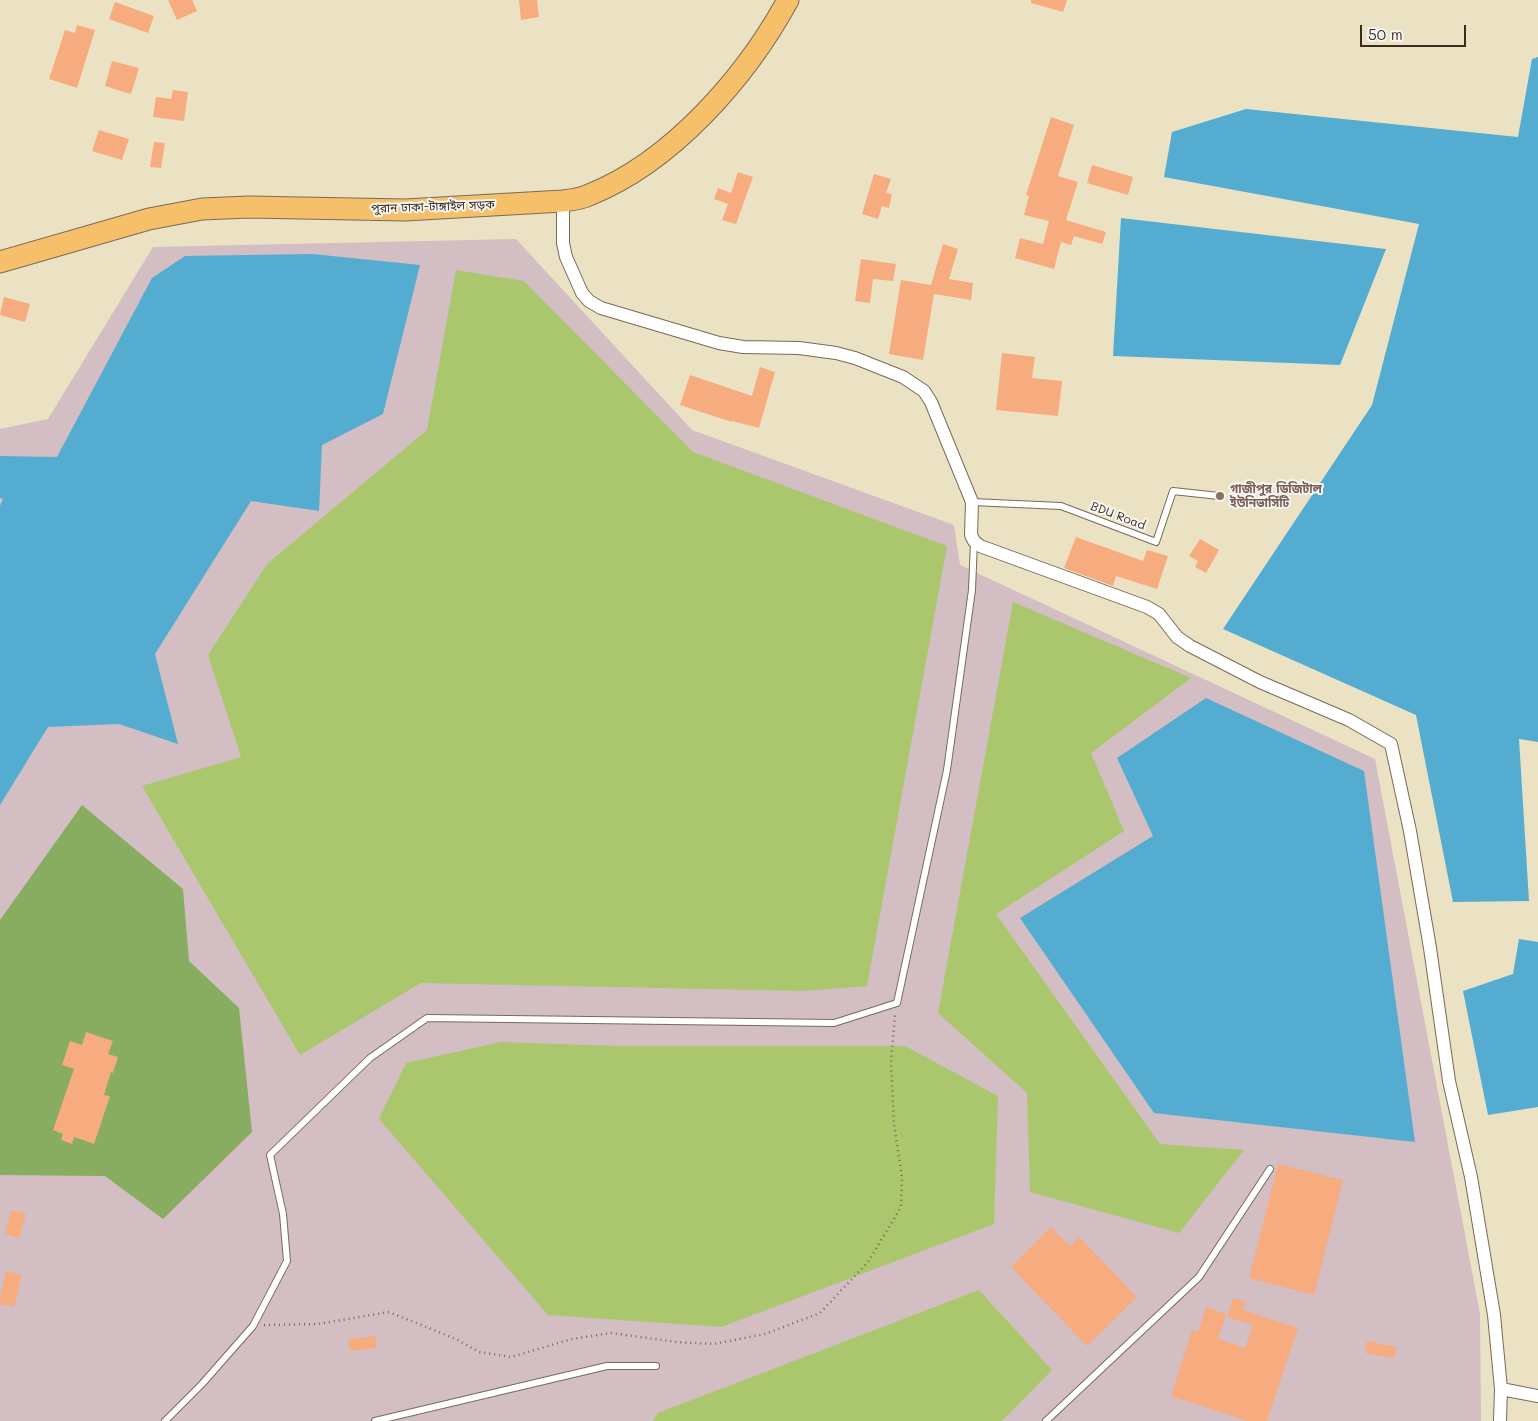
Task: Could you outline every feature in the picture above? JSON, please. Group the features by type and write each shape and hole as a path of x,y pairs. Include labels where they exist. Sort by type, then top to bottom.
{"highway":[{"name":"পুরান ঢাকা-টাঙ্গাইল সড়ক","path":"0,262 149,219 202,209 250,207 404,210 563,201 587,196 614,184 641,166 671,144 710,107 753,55 788,0"}],"street":[{"path":"563,201 563,243 566,257 582,293 589,301 601,308 719,343 743,347 799,348 836,353 870,363 904,377 924,391 931,402 972,502 971,535 980,546 1147,606 1158,614 1177,637 1190,646 1260,682 1349,720 1391,744 1410,831 1430,948 1449,1081 1471,1177 1494,1315 1501,1389 1500,1421"},
{"path":"1501,1389 1538,1396"}],"lane":[{"name":"BDU Road","path":"972,502 1060,506 1156,542 1173,491 1219,496"},
{"path":"165,1421 202,1384 253,1326 287,1261 283,1214 270,1155 370,1058 427,1018 834,1023 897,1003 947,770 972,590 974,541"},
{"path":"1046,1421 1198,1277 1270,1169"},
{"path":"375,1421 606,1366 656,1366"}],"path":[{"path":"253,1326 318,1324 389,1312 456,1339 478,1352 511,1357 572,1339 611,1334 677,1342 714,1344 765,1334 820,1313 868,1262 901,1207 902,1177 894,1125 891,1062 893,1021 897,1003"}],"shaded area":[{"path":"516,239 692,430 954,525 960,565 1375,759 1480,1314 1481,1421 0,1421 0,429 48,419 153,247"}],"green space":[{"path":"456,270 524,281 693,452 947,546 867,986 803,991 421,983 300,1055 142,786 241,757 208,655 267,564 427,430"},
{"path":"1013,602 1191,678 1091,753 1124,831 996,914 1160,1144 1244,1150 1179,1233 1030,1192 1027,1093 938,1013"},
{"path":"82,805 183,889 189,961 239,1008 252,1132 163,1219 105,1176 0,1175 0,920"},
{"path":"501,1042 618,1046 905,1046 998,1096 994,1224 721,1327 548,1315 379,1119 406,1063"},
{"path":"979,1290 1052,1370 1002,1421 653,1421 658,1413"}],"water":[{"path":"1538,57 1538,742 1519,739 1529,901 1453,902 1416,715 1223,629 1372,405 1419,224 1164,177 1172,132 1246,109 1518,137 1532,59"},
{"path":"1121,218 1386,249 1340,365 1113,356"},
{"path":"312,254 420,265 383,414 322,445 319,511 251,501 155,654 178,744 119,724 48,727 0,805 0,506 3,499 0,498 0,456 57,457 152,278 185,256"},
{"path":"1206,698 1364,771 1415,1142 1154,1113 1020,918 1153,836 1117,758"},
{"path":"1519,939 1538,942 1538,1107 1488,1115 1463,991 1513,974"}],"building":[{"path":"168,0 192,0 197,11 177,20"},
{"path":"519,0 537,0 539,17 521,20"},
{"path":"1031,0 1067,0 1063,12 1031,3"},
{"path":"115,2 154,16 148,33 109,19"},
{"path":"77,25 95,30 77,88 49,79 65,30 75,33"},
{"path":"112,61 139,68 131,94 105,86"},
{"path":"173,90 188,92 184,121 153,117 156,97 171,99"},
{"path":"1051,117 1074,125 1058,176 1078,182 1066,220 1106,232 1102,244 1074,236 1071,245 1061,242 1054,269 1015,258 1020,238 1043,244 1049,221 1024,215 1029,196 1026,195"},
{"path":"99,130 129,139 122,160 92,151"},
{"path":"154,142 165,143 161,168 150,167"},
{"path":"1092,165 1133,177 1128,195 1087,183"},
{"path":"738,172 753,177 736,224 722,220 728,204 714,199 718,188 731,193"},
{"path":"874,174 891,179 886,193 892,194 889,208 882,206 878,219 862,214"},
{"path":"943,244 958,249 949,279 973,283 971,300 934,294 923,360 889,354 901,280 931,285"},
{"path":"861,259 896,264 893,281 873,279 870,303 855,301"},
{"path":"4,297 30,304 25,322 0,315"},
{"path":"1002,353 1035,357 1032,378 1062,381 1058,416 996,410"},
{"path":"760,367 775,372 759,428 732,422 680,405 690,375 752,396"},
{"path":"1076,537 1143,561 1147,550 1168,556 1157,589 1116,576 1113,586 1064,568"},
{"path":"1200,539 1219,550 1206,573 1195,567 1198,561 1189,556"},
{"path":"86,1032 113,1041 108,1054 118,1057 104,1095 110,1096 94,1144 74,1137 72,1144 61,1140 63,1134 53,1130 74,1069 62,1065 70,1041 82,1045"},
{"path":"1278,1164 1343,1180 1314,1295 1249,1278"},
{"path":"11,1210 26,1214 19,1238 5,1234"},
{"path":"1051,1227 1070,1246 1079,1237 1137,1297 1087,1346 1011,1267"},
{"path":"6,1271 22,1275 14,1307 0,1304"},
{"path":"1233,1298 1246,1302 1243,1310 1298,1328 1267,1421 1247,1421 1171,1396 1192,1330 1198,1332 1206,1307 1226,1314 1218,1339 1245,1348 1253,1325 1227,1317"},
{"path":"376,1336 377,1348 350,1351 348,1339"},
{"path":"1367,1341 1397,1347 1394,1358 1365,1353"}],"place":[{"name":"গাজীপুর ডিজিটাল ইউনিভার্সিটি","path":"1220,496"}]}
